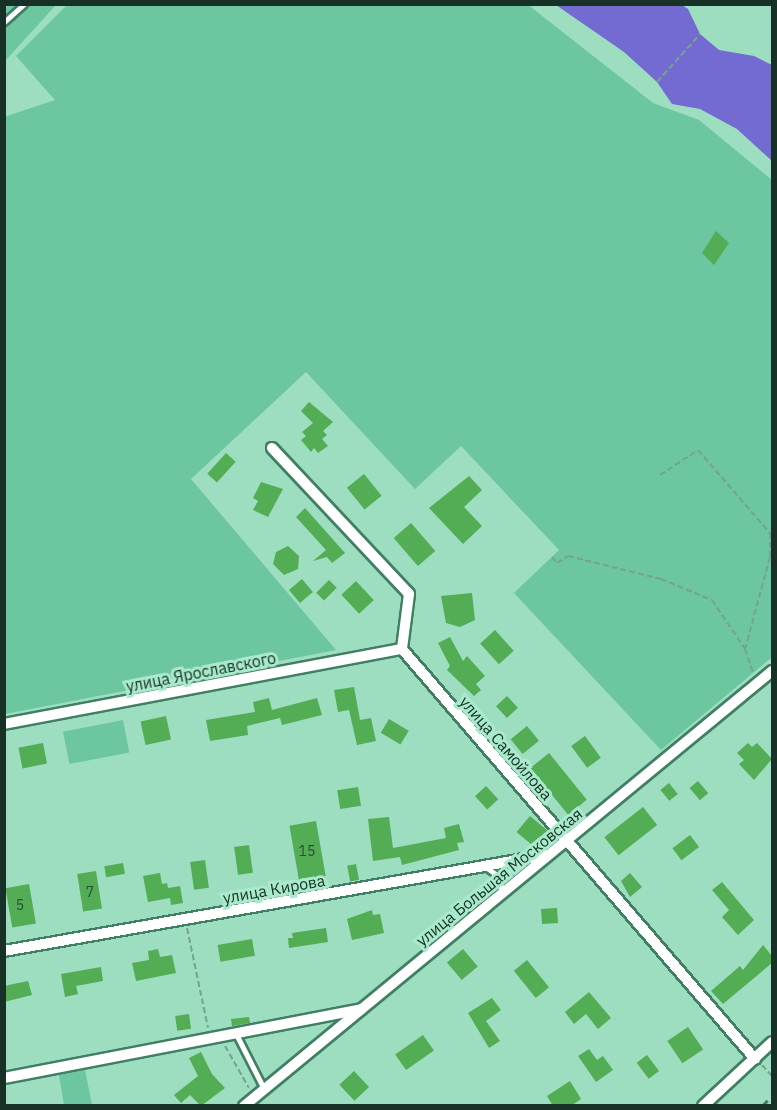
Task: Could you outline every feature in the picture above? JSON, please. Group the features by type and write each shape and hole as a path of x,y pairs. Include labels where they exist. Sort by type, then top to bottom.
{"street":[{"path":"272,448 409,594 402,649"},
{"name":"улица Ярославского","path":"4,724 402,649"},
{"name":"улица Самойлова","path":"402,649 755,1059"},
{"name":"улица Большая Московская","path":"244,1106 257,1101 264,1089 772,671"},
{"name":"улица Кирова","path":"4,951 486,868 549,855"},
{"path":"4,1078 363,1008"},
{"path":"704,1106 772,1042"}],"lane":[{"path":"4,22 24,4"},
{"path":"486,868 500,877 500,894"},
{"path":"235,1033 264,1089"}],"path":[{"path":"657,82 700,34"},
{"path":"660,475 698,450 770,533 770,557 745,648"},
{"path":"552,557 557,563 568,556 661,579 712,600 745,648 757,683"},
{"path":"185,919 210,1038 227,1047 257,1101"},
{"path":"755,1059 772,1076"}],"green space":[{"path":"527,4 653,103 699,120 772,180 772,657 661,750 514,593 559,550 461,446 415,489 306,372 191,479 336,650 5,714 4,117 55,100 16,56 67,5"},
{"path":"8,5 56,5 5,61 5,9"},
{"path":"123,720 129,752 69,764 63,732"},
{"path":"85,1070 92,1105 64,1105 59,1075"}],"shaded area":[{"path":"556,5 682,5 688,9 700,34 719,50 754,56 772,65 772,161 737,129 700,109 672,104 657,82 624,52"}],"building":[{"path":"716,231 729,243 714,265 702,253"},
{"path":"309,402 333,422 323,431 327,435 322,439 328,446 318,453 314,448 311,452 301,440 306,436 302,432 313,423 301,411"},
{"path":"226,453 236,462 217,483 207,474"},
{"path":"364,474 382,496 365,510 347,488"},
{"path":"469,476 482,490 464,507 482,526 463,544 429,508"},
{"path":"261,482 283,489 268,517 253,510 258,501 253,498"},
{"path":"305,508 345,553 332,563 327,557 313,561 326,550 296,517"},
{"path":"411,523 435,551 418,566 394,538"},
{"path":"288,546 299,556 298,569 284,575 273,564 276,552"},
{"path":"302,579 313,592 300,603 289,590"},
{"path":"329,580 337,588 324,601 316,593"},
{"path":"356,581 374,600 359,614 341,595"},
{"path":"472,593 475,620 460,627 446,623 441,596"},
{"path":"495,630 514,651 499,664 480,643"},
{"path":"450,637 463,661 467,656 485,676 476,684 481,690 474,696 447,670 450,666 438,643"},
{"path":"354,687 360,720 371,718 376,741 357,745 349,710 338,712 334,690"},
{"path":"507,696 518,708 507,718 496,706"},
{"path":"269,698 272,710 317,698 322,715 282,725 280,718 247,726 248,735 210,741 206,720 255,712 253,702"},
{"path":"166,716 171,739 146,745 141,721"},
{"path":"389,719 409,731 400,745 381,733"},
{"path":"527,726 539,741 523,754 511,739"},
{"path":"585,736 601,758 587,768 571,746"},
{"path":"43,743 47,764 22,768 18,748"},
{"path":"748,743 752,747 757,743 772,759 754,780 739,764 744,760 737,753"},
{"path":"549,753 587,800 568,815 530,768"},
{"path":"698,781 708,793 700,800 690,788"},
{"path":"669,783 678,794 669,801 660,790"},
{"path":"486,786 498,799 487,809 475,796"},
{"path":"358,787 361,806 340,809 337,790"},
{"path":"643,807 657,825 619,855 604,837"},
{"path":"530,816 548,831 534,847 517,832"},
{"path":"389,817 393,848 446,838 444,828 459,824 464,842 457,843 459,850 402,865 400,857 373,861 368,819"},
{"path":"316,821 326,876 299,881 289,826"},
{"path":"690,835 699,847 681,860 672,848"},
{"path":"249,845 253,873 238,875 234,847"},
{"path":"205,860 209,888 194,890 190,862"},
{"path":"123,863 125,874 106,877 104,866"},
{"path":"356,864 359,880 350,881 347,866"},
{"path":"96,871 102,909 83,912 77,874"},
{"path":"160,873 162,884 167,883 168,888 180,886 183,903 171,905 170,898 148,902 143,876"},
{"path":"630,873 642,887 630,897 621,881"},
{"path":"722,882 754,920 738,935 722,917 729,910 712,890"},
{"path":"29,884 36,923 12,928 5,888"},
{"path":"557,908 558,923 542,924 541,909"},
{"path":"372,910 373,915 380,914 384,933 352,940 347,919"},
{"path":"326,928 328,942 289,948 288,938 293,938 292,933"},
{"path":"252,939 255,956 220,962 218,945"},
{"path":"763,945 772,956 772,963 723,1004 711,991 740,966 743,970"},
{"path":"158,949 160,957 172,955 176,973 136,981 132,963 149,960 148,951"},
{"path":"463,949 478,967 462,980 447,962"},
{"path":"527,960 549,987 536,998 514,971"},
{"path":"101,967 103,981 76,986 78,994 65,997 61,974"},
{"path":"28,981 32,995 4,1002 4,986"},
{"path":"589,992 611,1018 598,1029 586,1014 574,1024 565,1012"},
{"path":"492,998 501,1010 486,1021 500,1041 489,1048 468,1013"},
{"path":"189,1014 191,1029 177,1031 175,1016"},
{"path":"249,1017 250,1023 232,1026 231,1019"},
{"path":"688,1027 703,1049 682,1063 667,1041"},
{"path":"423,1035 434,1051 406,1070 395,1055"},
{"path":"589,1049 597,1060 603,1056 613,1070 596,1082 578,1056"},
{"path":"201,1052 212,1074 225,1088 201,1106 190,1095 181,1103 174,1095 198,1076 189,1058"},
{"path":"647,1055 659,1071 649,1079 637,1063"},
{"path":"354,1071 369,1087 354,1101 339,1085"},
{"path":"570,1081 581,1099 571,1106 553,1106 547,1096"}],"railway":[{"path":"762,1106 772,1096"}]}
